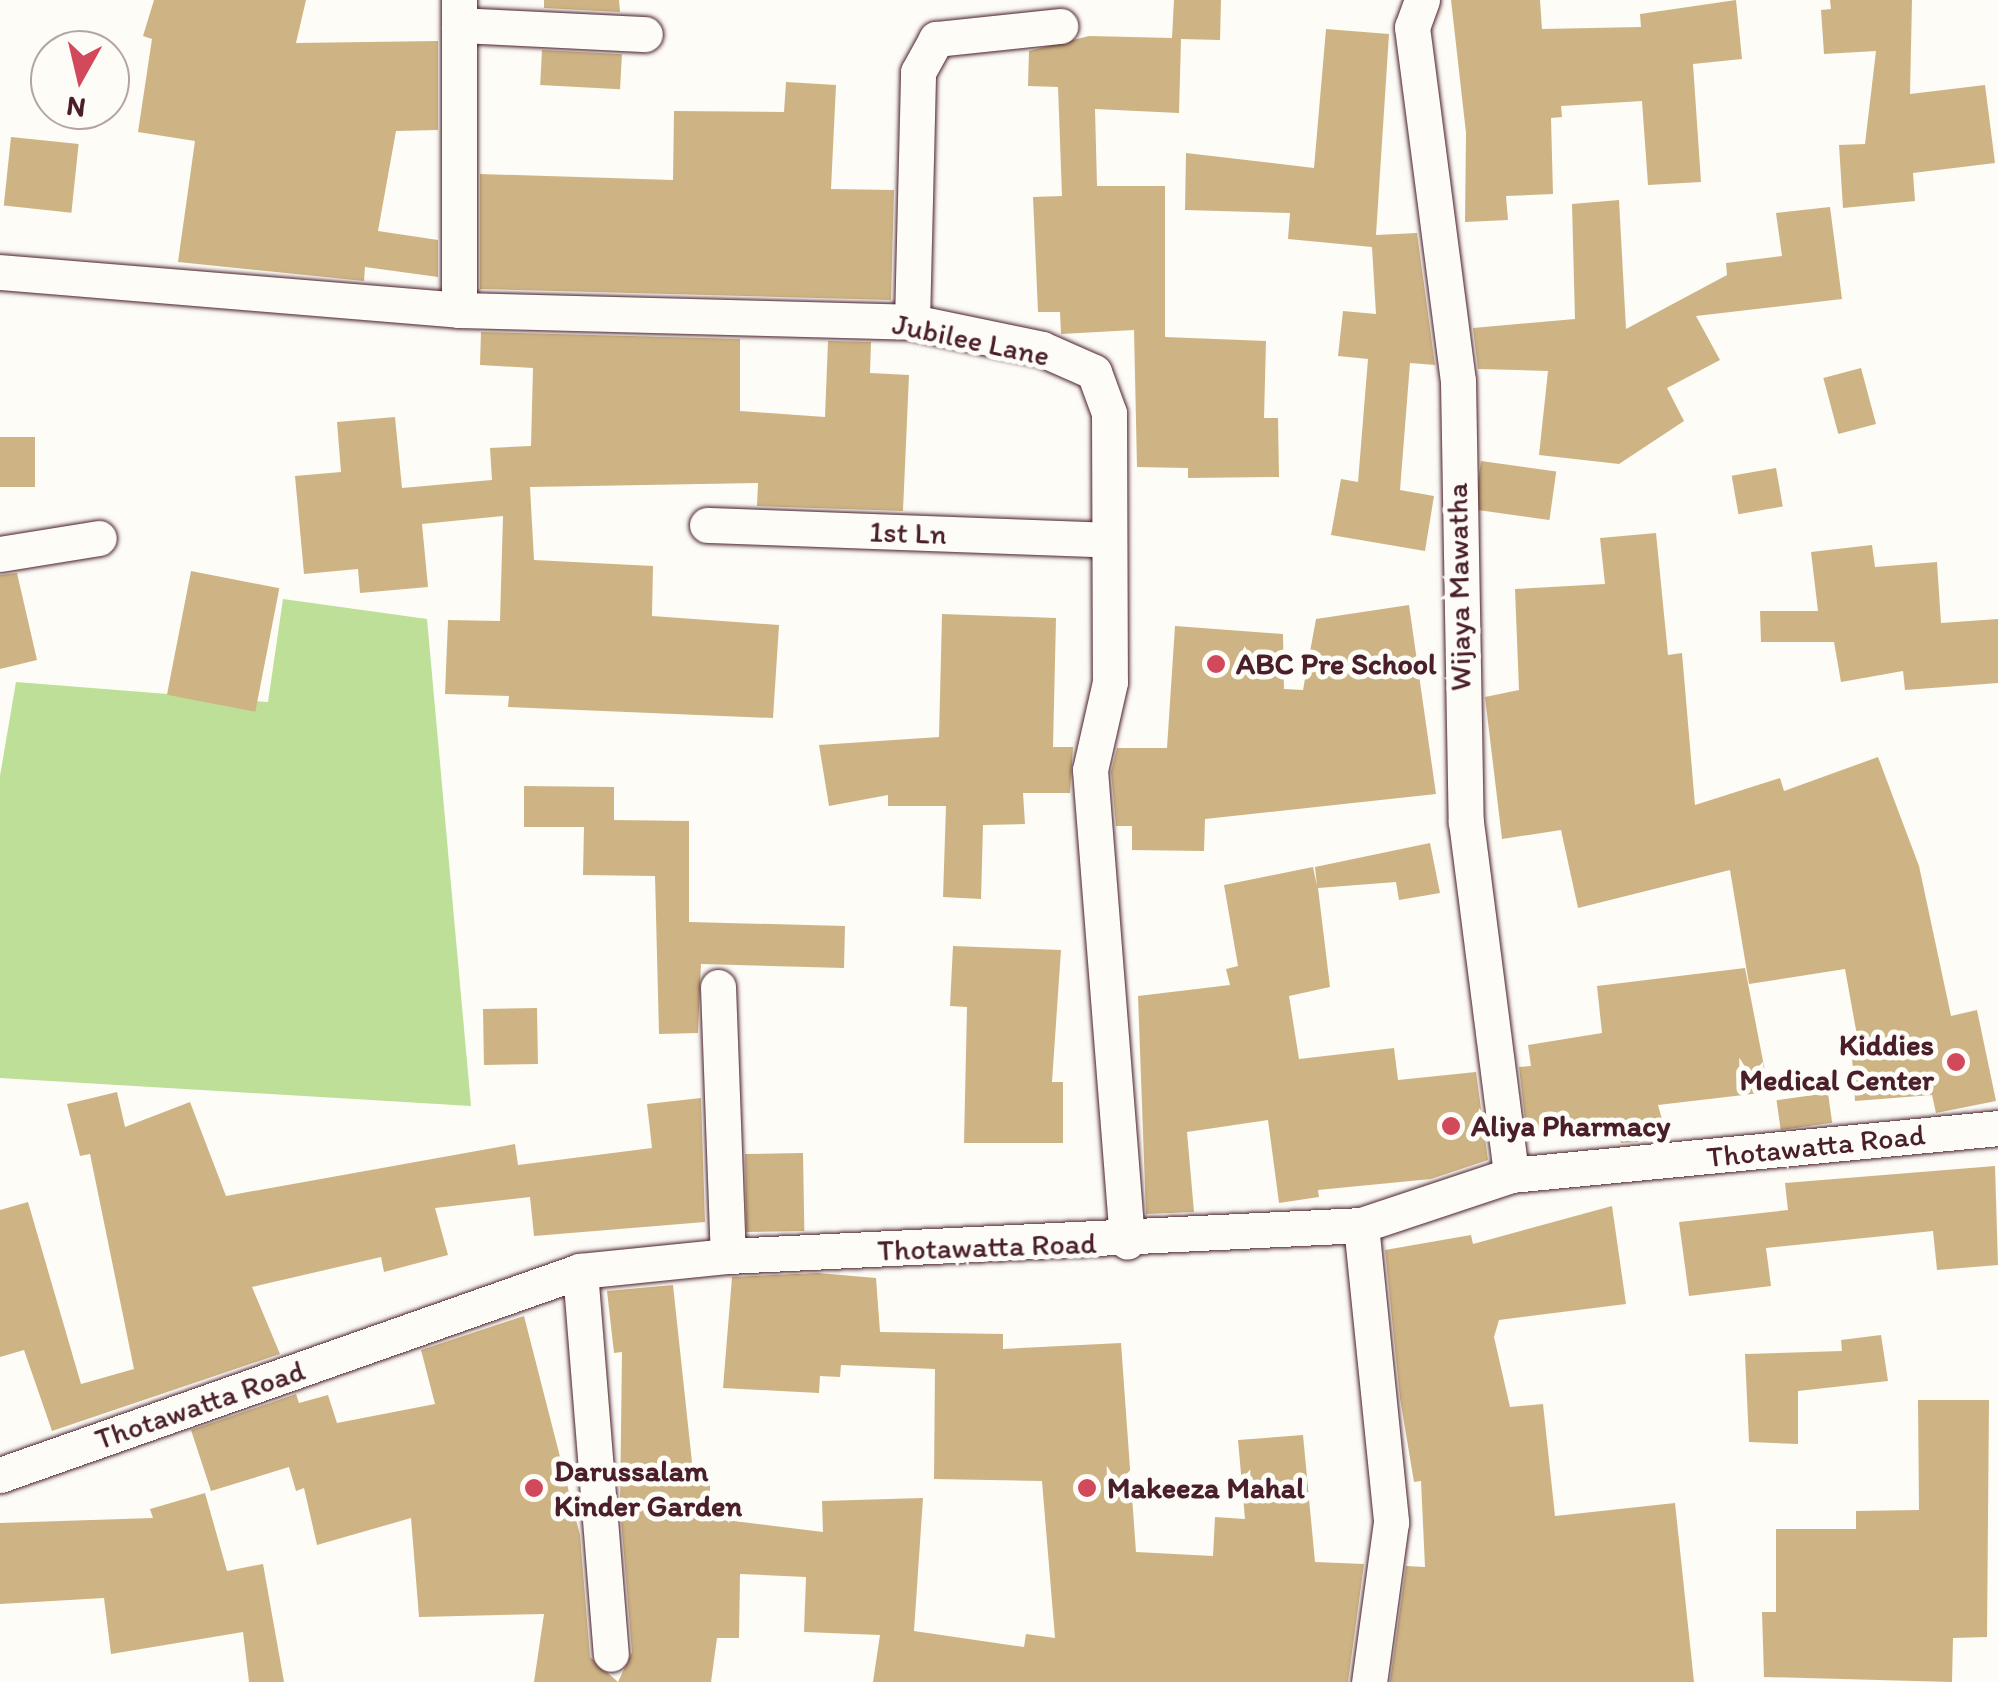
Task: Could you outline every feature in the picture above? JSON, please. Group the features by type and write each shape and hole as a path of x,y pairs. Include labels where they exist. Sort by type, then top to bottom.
{"street":[{"name":"Wijaya Mawatha","path":"1422,0 1412,27 1458,381 1466,822 1512,1175"},
{"path":"459,310 459,12 644,34"},
{"path":"912,322 918,72 936,39 1060,26"},
{"name":"Jubilee Lane","path":"0,272 459,310 912,322 1042,349 1094,372 1109,413 1110,682 1090,770 1127,1242"},
{"name":"1st Ln","path":"707,525 1110,540"},
{"path":"0,554 99,538"},
{"path":"718,987 728,1256"},
{"name":"Thotawatta Road","path":"0,1475 580,1271 728,1256 1127,1242 1361,1224 1512,1175 1998,1128"},
{"path":"1361,1224 1391,1522 1368,1682"},
{"path":"580,1271 611,1654"}],"green space":[{"path":"283,599 427,619 471,1106 0,1078 0,776 16,682 268,702"}],"building":[{"path":"154,0 306,0 296,43 438,41 438,130 396,131 378,231 438,240 438,277 365,267 364,281 178,262 195,141 138,132 152,39 143,36"},
{"path":"544,0 619,0 620,12 544,8"},
{"path":"1174,0 1221,0 1220,40 1181,39 1179,113 1095,109 1097,186 1165,186 1165,337 1266,341 1264,418 1278,418 1279,477 1188,478 1188,468 1137,467 1134,330 1061,334 1060,312 1038,312 1033,197 1062,196 1058,87 1028,86 1029,51 1089,36 1172,38"},
{"path":"1451,0 1540,0 1542,29 1641,27 1640,14 1736,0 1742,59 1693,64 1701,182 1648,185 1642,101 1561,106 1562,117 1551,118 1553,194 1506,196 1508,220 1465,222 1466,133"},
{"path":"1830,0 1912,0 1910,94 1985,85 1995,163 1913,173 1915,201 1843,208 1839,145 1865,144 1876,51 1824,54 1821,10 1831,9"},
{"path":"1326,29 1389,34 1376,235 1417,233 1435,365 1410,363 1400,490 1434,496 1425,551 1331,535 1341,479 1358,482 1368,359 1338,356 1343,311 1376,314 1372,247 1288,239 1290,213 1185,210 1186,153 1314,168"},
{"path":"542,50 622,54 620,89 540,85"},
{"path":"786,82 836,85 831,189 894,190 891,300 480,289 480,174 673,180 674,111 784,112"},
{"path":"11,137 79,144 71,213 4,206"},
{"path":"1619,200 1626,329 1727,275 1726,263 1782,256 1776,213 1830,207 1842,299 1696,316 1720,360 1667,388 1684,421 1619,464 1539,455 1548,371 1478,369 1473,328 1575,319 1572,204"},
{"path":"481,332 740,339 740,411 825,417 828,341 871,342 870,373 909,375 903,511 757,506 758,483 530,487 534,560 653,566 652,616 779,625 773,718 508,707 509,696 445,694 448,620 500,621 503,516 422,524 428,587 360,593 358,569 304,574 295,476 341,472 337,422 395,417 402,488 492,480 490,448 531,446 533,368 480,365"},
{"path":"1861,368 1876,424 1838,434 1823,378"},
{"path":"0,437 35,437 35,487 0,487"},
{"path":"1481,461 1556,472 1549,520 1474,510"},
{"path":"1776,468 1783,506 1738,514 1732,476"},
{"path":"1656,533 1668,655 1682,653 1695,805 1780,778 1784,791 1878,757 1919,866 1951,1016 1977,1010 1996,1101 1936,1113 1932,1095 1855,1101 1851,1042 1858,1041 1845,969 1749,984 1730,870 1578,908 1561,830 1502,839 1485,697 1519,690 1515,589 1605,584 1600,538"},
{"path":"1872,545 1875,567 1937,562 1941,623 1998,619 1998,683 1905,690 1903,671 1841,682 1834,642 1761,642 1760,611 1818,611 1811,552"},
{"path":"191,571 279,588 255,712 167,695"},
{"path":"17,573 37,660 0,669 0,575"},
{"path":"1409,605 1436,794 1205,819 1204,851 1132,850 1132,826 1116,826 1111,772 1117,748 1167,748 1175,626 1283,634 1284,689 1303,690 1316,619"},
{"path":"942,614 1056,618 1053,747 1073,747 1070,793 1023,793 1025,824 983,825 981,899 943,897 946,806 888,806 888,795 829,806 819,745 939,737"},
{"path":"524,786 614,787 614,820 689,821 689,922 845,926 844,968 701,964 698,1033 659,1034 655,876 583,875 584,827 524,827"},
{"path":"1430,843 1440,893 1399,900 1396,882 1318,888 1330,987 1289,996 1299,1059 1394,1048 1398,1080 1476,1072 1488,1160 1431,1179 1318,1190 1319,1197 1279,1203 1268,1120 1187,1132 1194,1212 1146,1214 1138,996 1230,985 1226,969 1238,966 1224,885 1313,867 1317,886 1315,867"},
{"path":"953,946 1061,950 1052,1082 1063,1082 1063,1143 964,1143 967,1007 950,1006"},
{"path":"1745,968 1769,1092 1658,1105 1666,1134 1636,1142 1621,1143 1615,1121 1527,1136 1519,1067 1531,1066 1528,1045 1602,1033 1597,986"},
{"path":"537,1008 538,1064 484,1065 483,1009"},
{"path":"117,1092 125,1127 190,1102 226,1196 515,1144 518,1165 652,1148 647,1104 701,1098 705,1222 534,1236 530,1197 435,1208 448,1255 384,1272 381,1257 252,1287 280,1354 52,1431 24,1350 0,1357 0,1210 28,1202 81,1384 134,1369 90,1154 80,1156 67,1104"},
{"path":"1828,1093 1832,1123 1781,1130 1777,1100"},
{"path":"803,1153 804,1231 746,1232 745,1154"},
{"path":"1995,1166 1998,1265 1937,1270 1933,1231 1766,1248 1771,1286 1689,1296 1679,1222 1788,1210 1785,1183"},
{"path":"1612,1206 1626,1304 1499,1320 1494,1337 1510,1407 1543,1404 1555,1516 1675,1503 1694,1682 1390,1682 1406,1566 1425,1567 1421,1481 1414,1482 1400,1398 1385,1250 1471,1235 1473,1244"},
{"path":"818,1273 876,1278 880,1332 1003,1334 1003,1349 1121,1343 1136,1552 1213,1556 1215,1517 1245,1519 1238,1440 1303,1435 1315,1562 1364,1564 1348,1682 873,1682 880,1635 804,1632 806,1577 740,1574 739,1638 717,1638 711,1682 618,1682 632,1652 620,1506 622,1352 614,1353 607,1291 673,1285 694,1481 710,1481 710,1518 823,1532 822,1501 923,1498 914,1631 1024,1647 1026,1634 1055,1638 1042,1481 934,1479 935,1369 841,1365 840,1377 820,1376 819,1393 723,1388 732,1277"},
{"path":"524,1316 580,1535 590,1657 618,1682 534,1682 544,1614 419,1617 411,1518 317,1545 304,1488 296,1491 289,1467 211,1491 191,1430 296,1394 299,1403 328,1395 337,1423 435,1404 421,1350"},
{"path":"1881,1335 1888,1381 1798,1391 1798,1444 1749,1442 1745,1354 1842,1351 1841,1340"},
{"path":"1918,1400 1989,1400 1987,1637 1953,1638 1952,1682 1764,1677 1762,1612 1776,1612 1776,1529 1856,1529 1856,1511 1919,1510"},
{"path":"205,1493 227,1571 263,1564 284,1682 249,1682 243,1632 111,1654 104,1598 0,1604 0,1523 153,1518 150,1509"}],"place":[{"name":"ABC Pre School","path":"1216,664"},
{"name":"Kiddies Medical Center","path":"1956,1062"},
{"name":"Aliya Pharmacy","path":"1451,1126"},
{"name":"Darussalam Kinder Garden","path":"534,1488"},
{"name":"Makeeza Mahal","path":"1087,1488"}]}
